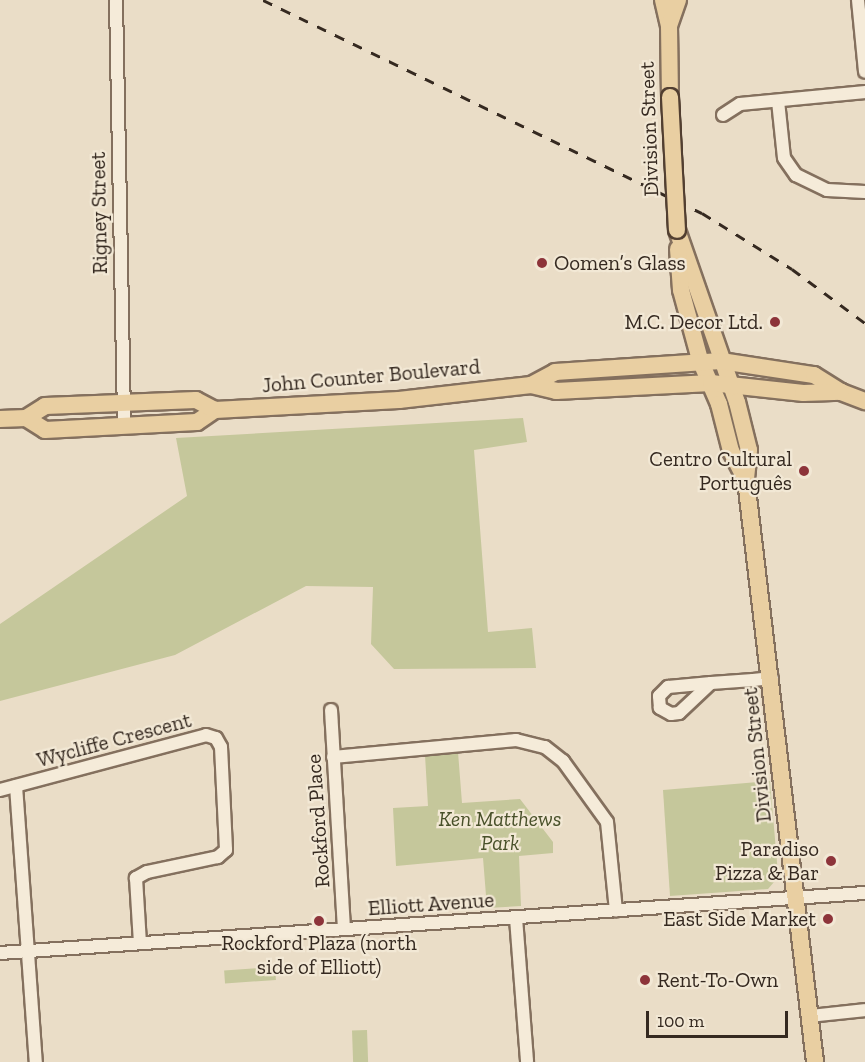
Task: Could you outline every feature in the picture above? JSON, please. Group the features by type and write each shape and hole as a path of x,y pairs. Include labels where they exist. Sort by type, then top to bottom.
{"main road":[{"name":"Division Street","path":"663,0 669,26 670,97 681,290 700,360 711,383 731,451 746,480"},
{"name":"Division Street","path":"669,26 678,0"},
{"name":"Division Street","path":"677,231 731,384 749,450 746,480 772,678 794,898 816,1062"},
{"path":"531,385 555,372 700,360 721,361 814,375 841,392 865,401"},
{"path":"531,385 556,391 711,383 803,393 841,392"},
{"name":"John Counter Boulevard","path":"26,418 45,429 197,422 214,410 399,400 531,385"},
{"name":"John Counter Boulevard","path":"0,419 26,418 45,406 196,400 214,410"}],"street":[{"name":"Rigney Street","path":"116,0 124,426"},
{"path":"858,0 865,72"},
{"path":"723,115 740,104 865,92"},
{"path":"778,101 784,158 795,175 827,190 865,192"},
{"path":"711,683 772,678"},
{"name":"Rockford Place","path":"331,710 344,929"},
{"name":"Wycliffe Crescent","path":"0,790 206,735 216,738 221,747 226,850 218,857 147,872 136,878 140,943"},
{"path":"333,757 516,740 545,747 562,760 607,822 616,911"},
{"path":"16,786 36,1062"},
{"name":"Elliott Avenue","path":"0,953 865,893"},
{"path":"516,918 527,1062"},
{"path":"810,1016 865,1010"}],"green space":[{"path":"523,418 527,442 474,450 488,632 532,628 536,668 394,669 371,644 373,587 306,586 175,655 0,701 0,624 187,496 176,438"},
{"name":"Ken Matthews Park","path":"458,752 462,803 520,799 553,842 553,853 519,856 521,906 487,908 483,858 396,866 393,808 428,806 425,755"},
{"path":"770,781 778,874 768,889 670,896 663,790"},
{"path":"275,967 276,980 225,984 224,971"},
{"path":"367,1030 368,1062 353,1062 352,1031"}],"railway":[{"path":"263,0 702,213 792,269 865,323"}],"place":[{"name":"Oomen’s Glass","path":"542,263"},
{"name":"M.C. Decor Ltd.","path":"775,322"},
{"name":"Centro Cultural Português","path":"804,471"},
{"name":"Paradiso Pizza & Bar","path":"831,861"},
{"name":"East Side Market","path":"828,919"},
{"name":"Rockford Plaza (north side of Elliott)","path":"319,921"},
{"name":"Rent-To-Own","path":"645,980"}]}
